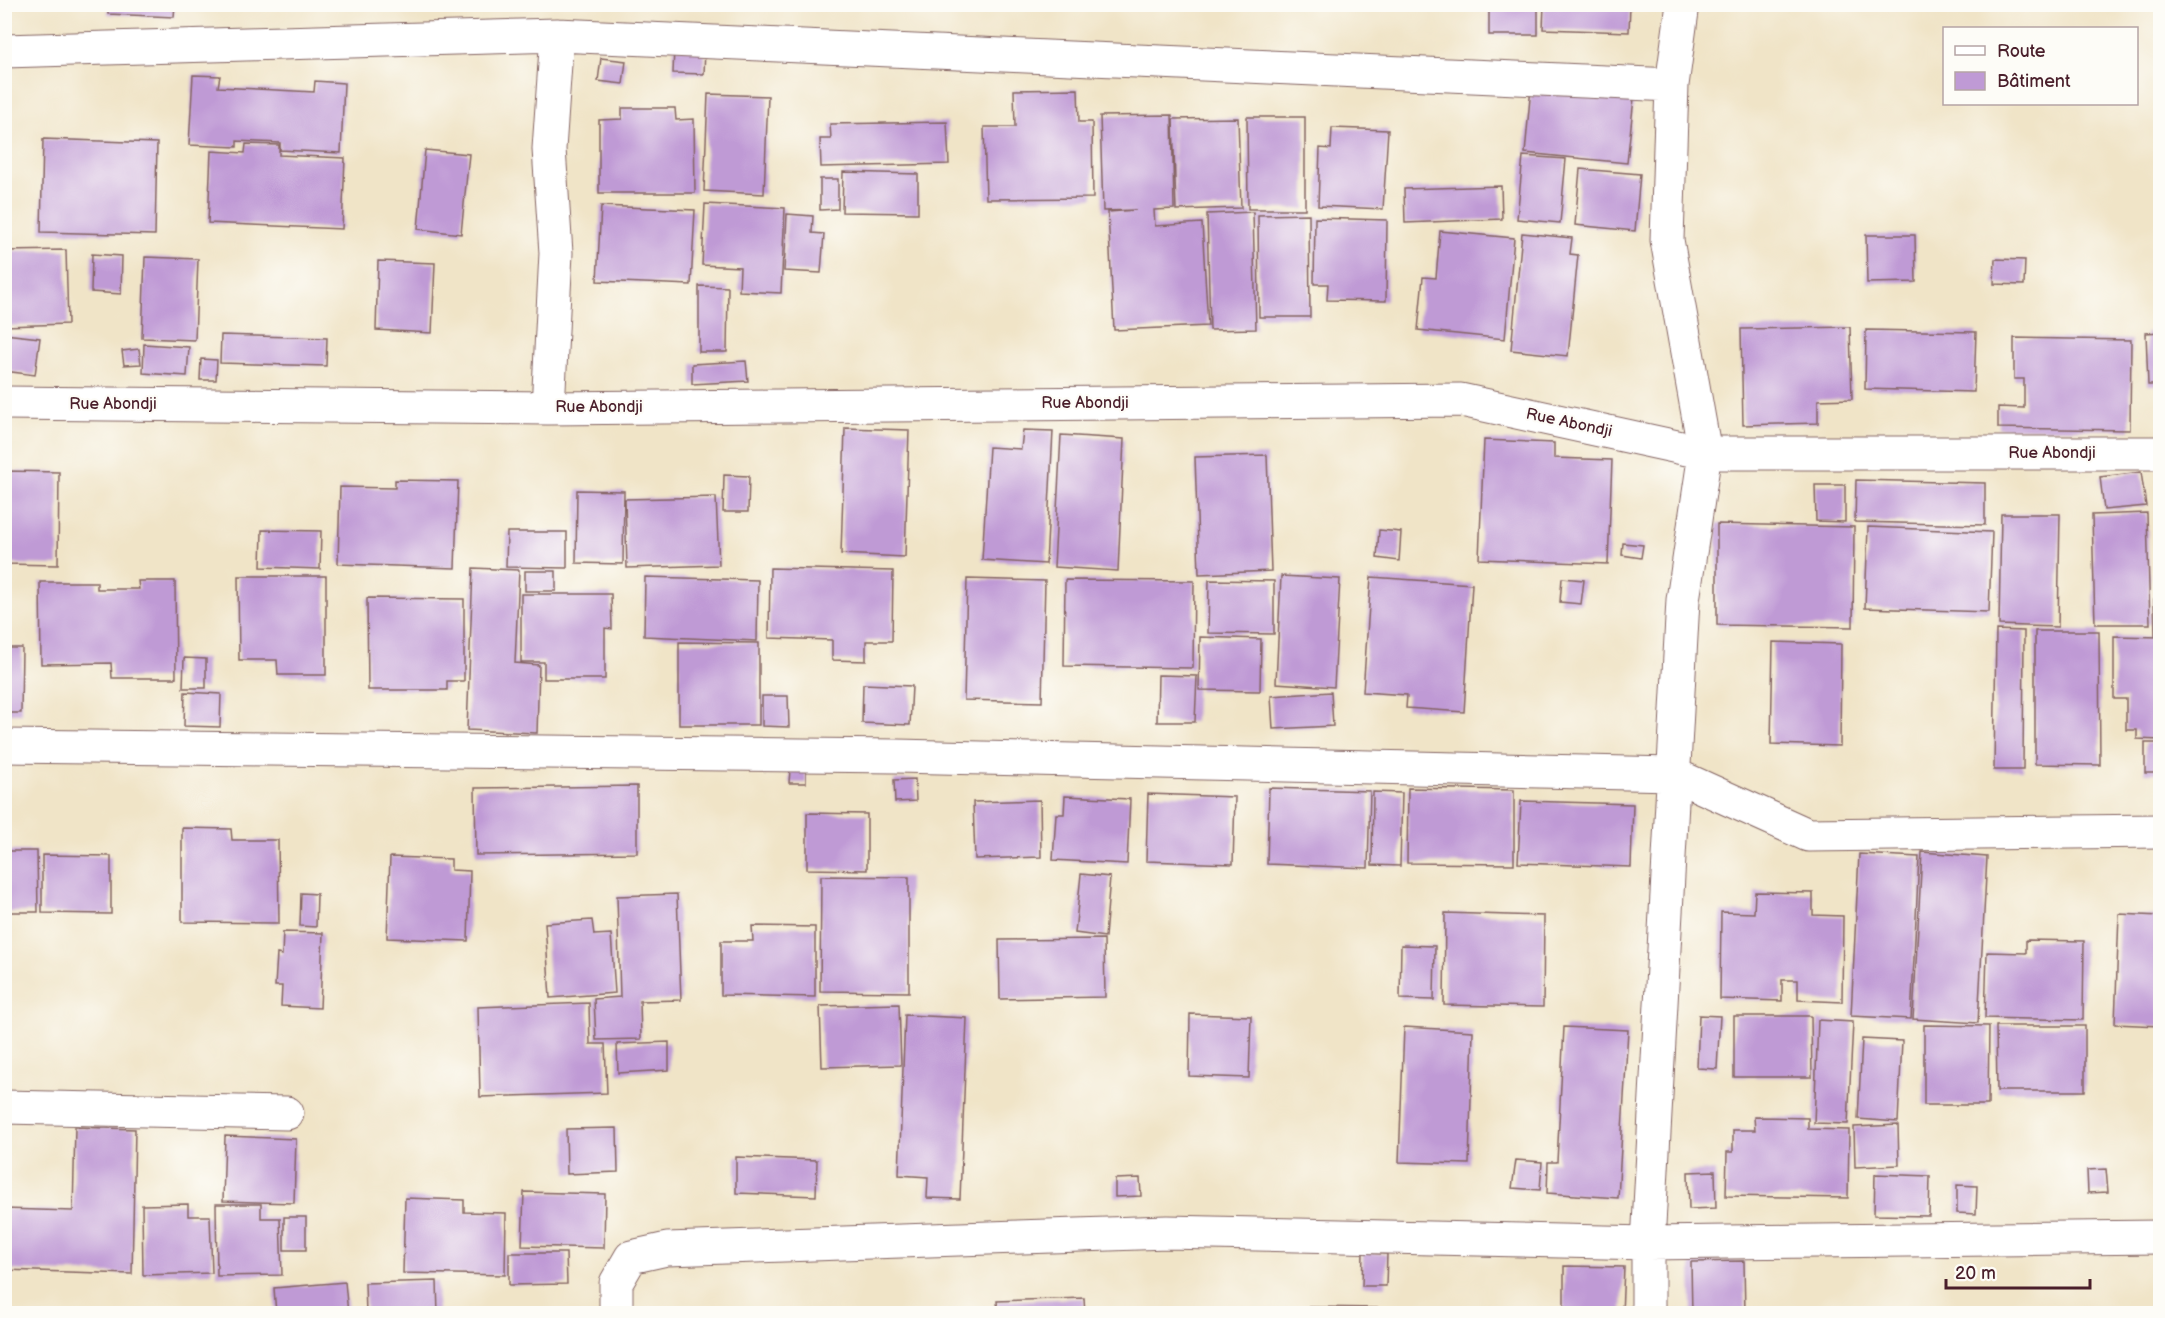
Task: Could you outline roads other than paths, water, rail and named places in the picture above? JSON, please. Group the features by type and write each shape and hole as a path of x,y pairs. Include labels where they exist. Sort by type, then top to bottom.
{"street":[{"path":"1648,1314 1648,1243 1663,1015 1683,600 1705,453 1667,240 1672,84 1683,4"},
{"path":"4,51 557,35 1672,84"},
{"path":"548,408 556,253 549,149 557,35"},
{"name":"Rue Abondji","path":"4,403 548,408 1461,400 1705,453 2160,453"},
{"path":"4,746 909,756 1673,774 1808,835 2160,831"},
{"path":"4,1107 287,1113"},
{"path":"616,1314 616,1283 631,1257 667,1250 1167,1232 1648,1243 2160,1237"}]}
